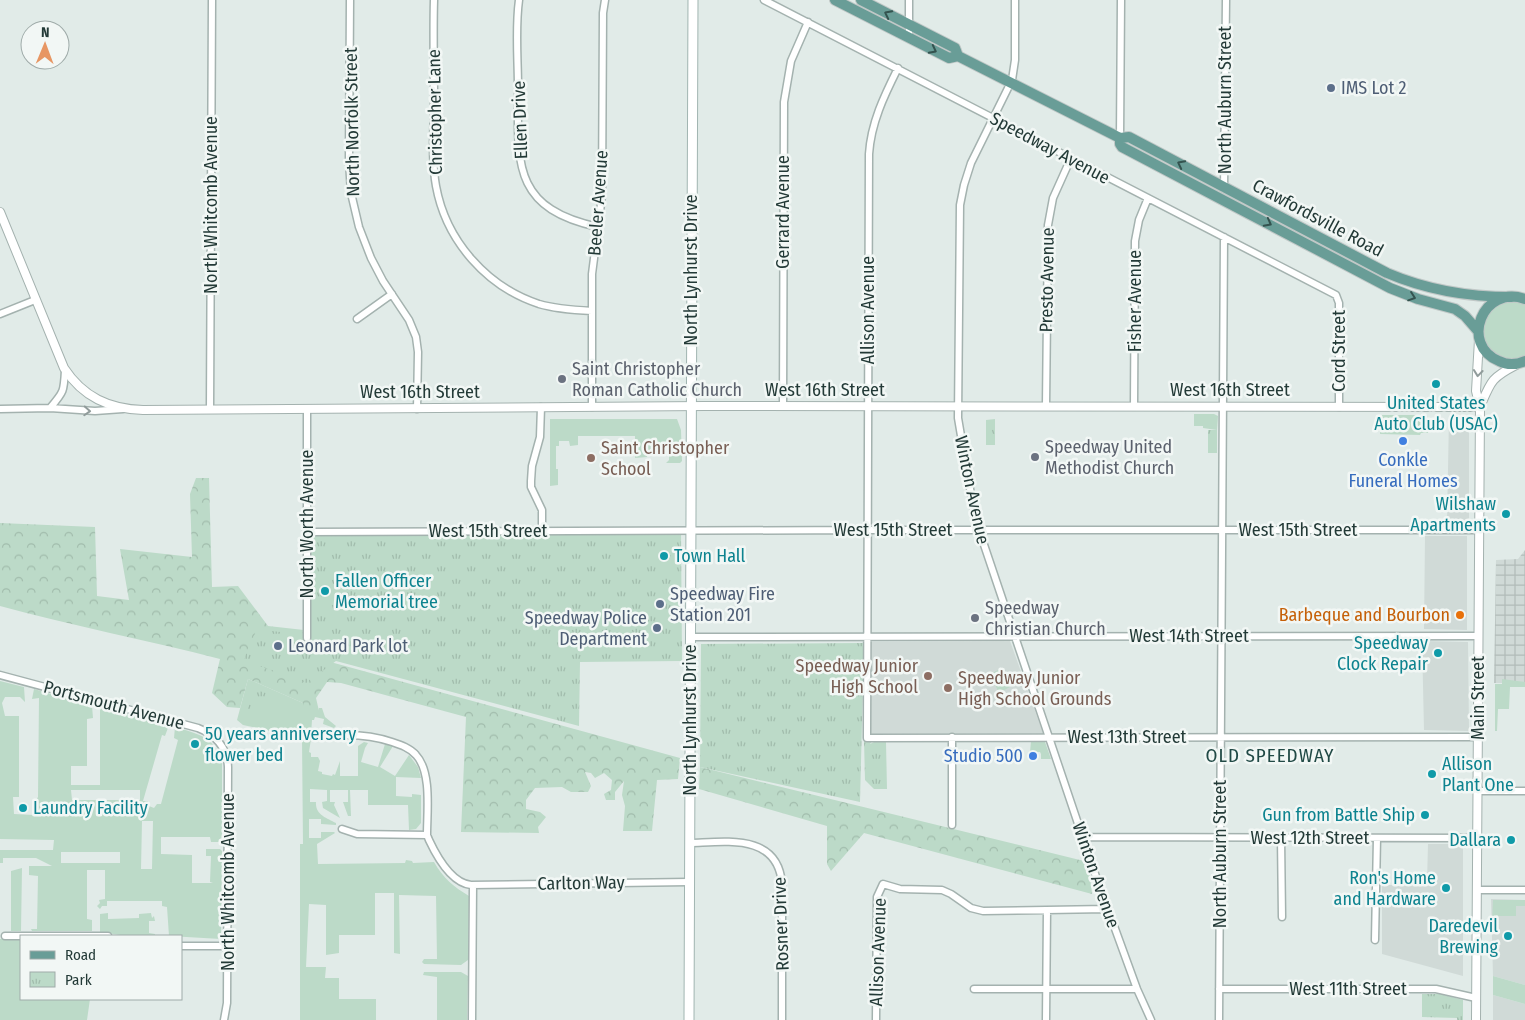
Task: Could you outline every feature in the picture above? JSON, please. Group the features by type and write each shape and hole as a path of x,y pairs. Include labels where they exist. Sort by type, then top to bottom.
{"main road":[{"name":"North Lynhurst Drive","path":"689,1020 693,0"},
{"name":"Crawfordsville Road","path":"835,0 949,58 958,56 1120,138 1129,137 1399,278 1448,292 1474,296 1525,299"},
{"name":"Crawfordsville Road","path":"861,0 955,48 958,56"},
{"name":"Crawfordsville Road","path":"1120,138 1122,147 1399,292 1458,311 1479,333 1482,346 1492,357 1505,363 1523,363"},
{"path":"1479,333 1480,320 1487,308 1498,300 1512,297"}],"street":[{"name":"North Whitcomb Avenue","path":"210,410 212,0"},
{"name":"North Norfolk Street","path":"350,0 349,161 351,193 366,247 376,268 409,320 416,337 418,355 417,408"},
{"name":"Christopher Lane","path":"434,0 434,172 439,198 451,228 462,246 477,264 509,290 542,305 560,309 592,311"},
{"name":"Ellen Drive","path":"519,0 518,147 523,172 536,196 551,210 567,219 598,227"},
{"name":"Beeler Avenue","path":"592,407 593,266 602,196 603,13 605,0"},
{"name":"Speedway Avenue","path":"764,0 1336,295"},
{"path":"908,38 909,0"},
{"path":"1011,84 1015,60 1015,0"},
{"path":"1120,138 1121,0"},
{"name":"North Auburn Street","path":"1225,200 1226,0"},
{"name":"Gerrard Avenue","path":"783,406 784,102 791,62 808,22"},
{"name":"Allison Avenue","path":"867,738 870,148 877,116 898,68"},
{"name":"Winton Avenue","path":"1011,84 971,163 960,205 958,426 975,518 1107,909 1137,989 1151,1020"},
{"name":"Presto Avenue","path":"1046,406 1048,225 1051,204 1056,188 1071,158"},
{"name":"Fisher Avenue","path":"1134,406 1135,241 1139,220 1148,198"},
{"path":"0,212 57,355 65,370 74,383 87,394 103,403 124,409"},
{"name":"North Auburn Street","path":"1219,1020 1224,237"},
{"path":"357,319 392,294"},
{"name":"Cord Street","path":"1336,295 1339,305 1339,407"},
{"path":"0,314 35,300"},
{"name":"Main Street","path":"1476,1020 1480,407 1476,391 1479,333"},
{"name":"Main Street","path":"1480,407 1493,379 1523,363"},
{"path":"50,408 62,394 65,370"},
{"name":"West 16th Street","path":"0,409 50,408 95,412 124,409 691,406 1480,407"},
{"path":"541,407 540,437 532,466 531,488 542,510 542,531"},
{"name":"North Worth Avenue","path":"307,409 306,532 308,638"},
{"name":"West 15th Street","path":"306,532 1479,530"},
{"name":"West 14th Street","path":"690,637 1478,636"},
{"name":"Portsmouth Avenue","path":"0,675 198,728 212,734 222,746"},
{"path":"347,735 375,737 406,747 417,756 425,772 427,785 427,835 433,849 453,878 462,884 473,885 472,1020"},
{"name":"West 13th Street","path":"867,738 1478,737"},
{"path":"952,738 952,825"},
{"name":"North Whitcomb Avenue","path":"222,746 228,767 227,1006 224,1020"},
{"path":"1478,791 1525,791"},
{"path":"342,829 357,834 427,835"},
{"name":"West 12th Street","path":"1082,837 1477,838"},
{"path":"1282,838 1282,917"},
{"path":"1375,940 1377,838"},
{"name":"Rosner Drive","path":"690,843 749,843 765,851 777,865 782,884 782,1020"},
{"name":"Carlton Way","path":"473,885 690,882"},
{"name":"Allison Avenue","path":"876,1020 877,897 883,884 900,889 942,890 967,906 979,910 1048,910"},
{"path":"1477,890 1525,890"},
{"path":"1046,1020 1048,910 1107,909"},
{"path":"5,936 20,936"},
{"path":"182,946 227,946"},
{"name":"West 11th Street","path":"1219,989 1436,988 1476,998"},
{"path":"974,989 1137,989"}],"shaded area":[{"path":"1449,417 1469,417 1469,522 1447,522"},
{"path":"1425,536 1467,536 1467,630 1424,629"},
{"path":"1525,550 1525,683 1494,683 1496,560 1518,559"},
{"name":"Speedway Junior High School Grounds","path":"1010,641 1043,733 870,734 870,642"},
{"path":"1422,641 1468,642 1469,731 1424,730"},
{"path":"1428,844 1463,844 1463,976 1382,954 1382,885 1398,885 1399,882 1427,882"},
{"path":"1491,899 1525,900 1525,985 1493,976"},
{"path":"1493,995 1525,1004 1525,1020 1493,1020"}],"green space":[{"path":"1517,297 1525,299 1525,361 1509,364 1482,346 1484,312"},
{"path":"1194,414 1214,414 1218,416 1217,430 1203,428 1203,426 1194,426"},
{"path":"1381,415 1427,415 1428,433 1421,433 1420,435 1380,434"},
{"path":"550,419 677,419 681,430 682,461 680,463 666,463 669,460 669,443 656,443 656,451 647,451 647,457 635,458 635,436 578,436 578,445 570,446 569,441 559,441 559,446 556,446 558,485 550,486"},
{"path":"995,419 995,445 986,445 986,420"},
{"path":"1208,430 1217,430 1217,453 1208,453"},
{"path":"196,478 209,478 212,587 238,586 268,626 304,630 305,655 680,758 678,779 657,780 652,831 623,831 625,806 622,795 624,781 615,792 615,800 606,800 604,794 611,790 612,780 604,773 595,778 591,773 585,772 591,786 588,792 571,792 562,787 535,788 526,800 526,809 540,812 546,817 538,827 539,833 461,832 466,717 341,683 327,682 316,698 319,711 303,714 303,703 248,679 240,708 227,707 212,693 220,659 0,606 0,523 95,527 97,596 129,600 120,549 192,557 190,494"},
{"path":"681,531 682,661 580,662 579,726 336,661 306,683 294,677 243,661 257,629 288,633 307,632 306,532"},
{"path":"864,643 860,802 700,767 701,644"},
{"path":"1002,668 1010,687 999,693 990,674"},
{"path":"248,679 318,711 319,708 322,708 325,717 336,726 334,728 323,724 324,719 315,717 312,720 311,735 322,737 325,740 311,739 309,752 311,757 318,757 320,761 318,771 322,772 322,774 335,775 340,761 340,776 358,776 358,746 364,742 368,743 361,762 378,767 385,744 393,746 380,767 395,776 409,755 418,767 421,778 396,777 396,796 412,797 412,794 421,795 421,823 416,829 409,830 408,805 368,805 368,790 350,790 351,816 348,816 343,802 348,802 348,790 330,790 330,802 335,802 334,805 340,818 323,808 322,802 327,801 327,790 310,789 310,802 316,802 317,810 325,818 336,823 336,825 321,824 321,819 309,819 309,838 321,838 321,832 335,833 317,844 318,864 405,863 406,860 413,863 434,862 449,882 469,896 468,960 461,965 424,964 422,962 424,959 437,959 436,896 399,895 400,954 394,953 394,893 375,893 375,935 339,935 339,953 326,955 326,905 309,904 306,967 326,967 325,978 339,978 339,999 376,999 376,1020 300,1020 300,844 303,844 302,738 243,725 237,720"},
{"path":"1502,679 1525,682 1525,687 1510,687 1509,709 1498,709 1497,731 1495,731 1495,684 1502,684"},
{"path":"0,681 24,687 25,702 20,697 5,697 2,703 5,716 19,716 19,797 13,797 14,814 33,815 33,805 38,797 39,698 32,699 34,689 92,706 93,718 87,719 87,766 71,766 71,785 100,785 100,710 102,708 169,725 165,736 162,735 143,801 148,801 149,806 154,808 157,804 161,804 178,740 174,738 175,727 197,734 214,745 222,759 222,842 211,842 210,837 161,837 161,854 192,855 192,883 213,883 210,882 211,856 206,856 206,849 220,849 222,851 221,939 169,935 167,907 162,906 162,901 107,901 107,906 102,906 100,909 97,906 100,903 99,900 105,899 105,870 87,870 87,919 92,920 92,931 32,931 31,929 37,929 38,876 29,875 29,866 52,866 36,858 3,858 3,863 0,863 0,850 53,850 54,840 0,839","holes":["71,790 140,790 140,800 72,800","142,821 153,821 152,869 141,869","61,852 120,852 120,863 61,863"]},
{"path":"253,689 266,693 260,716 247,712"},
{"path":"864,740 872,741 870,744 886,742 887,789 874,789 865,780"},
{"path":"1031,741 1045,742 1051,759 1041,759 1040,752 1030,752"},
{"path":"700,767 1088,862 1092,894 864,833 831,871 827,864 827,826 699,789"},
{"path":"22,868 21,931 11,931 11,871"},
{"path":"1493,900 1525,900 1525,906 1516,906 1516,916 1497,916 1497,924 1492,924"},
{"path":"108,913 108,919 139,918 139,914 151,913 155,921 149,921 149,933 155,935 120,935 100,932 100,914"},
{"path":"20,938 20,1000 90,1000 87,1020 0,1020 0,939"},
{"path":"424,972 461,972 468,976 467,1020 437,1020 437,977 423,975"},
{"path":"1493,976 1525,985 1525,1004 1493,995"},
{"path":"1422,994 1440,994 1463,1000 1463,1020 1457,1020 1457,1018 1422,1017"}],"place":[{"name":"IMS Lot 2","path":"1331,88"},
{"name":"Saint Christopher Roman Catholic Church","path":"562,379"},
{"name":"United States Auto Club (USAC)","path":"1436,384"},
{"name":"Conkle Funeral Homes","path":"1403,441"},
{"name":"Speedway United Methodist Church","path":"1035,457"},
{"name":"Saint Christopher School","path":"591,458"},
{"name":"Wilshaw Apartments","path":"1506,514"},
{"name":"Town Hall","path":"664,556"},
{"name":"Fallen Officer Memorial tree","path":"325,591"},
{"name":"Speedway Fire Station 201","path":"660,604"},
{"name":"Barbeque and Bourbon","path":"1460,615"},
{"name":"Speedway Christian Church","path":"975,618"},
{"name":"Speedway Police Department","path":"657,628"},
{"name":"Leonard Park lot","path":"278,646"},
{"name":"Speedway Clock Repair","path":"1438,653"},
{"name":"Speedway Junior High School","path":"928,676"},
{"name":"Speedway Junior High School Grounds","path":"948,688"},
{"name":"50 years anniversery flower bed","path":"195,744"},
{"name":"Studio 500","path":"1033,756"},
{"name":"Allison Plant One","path":"1432,774"},
{"name":"Laundry Facility","path":"23,808"},
{"name":"Gun from Battle Ship","path":"1425,815"},
{"name":"Dallara","path":"1511,840"},
{"name":"Ron's Home and Hardware","path":"1446,888"},
{"name":"Daredevil Brewing","path":"1508,936"}],"district":[{"name":"OLD SPEEDWAY","path":"1270,755"}]}
